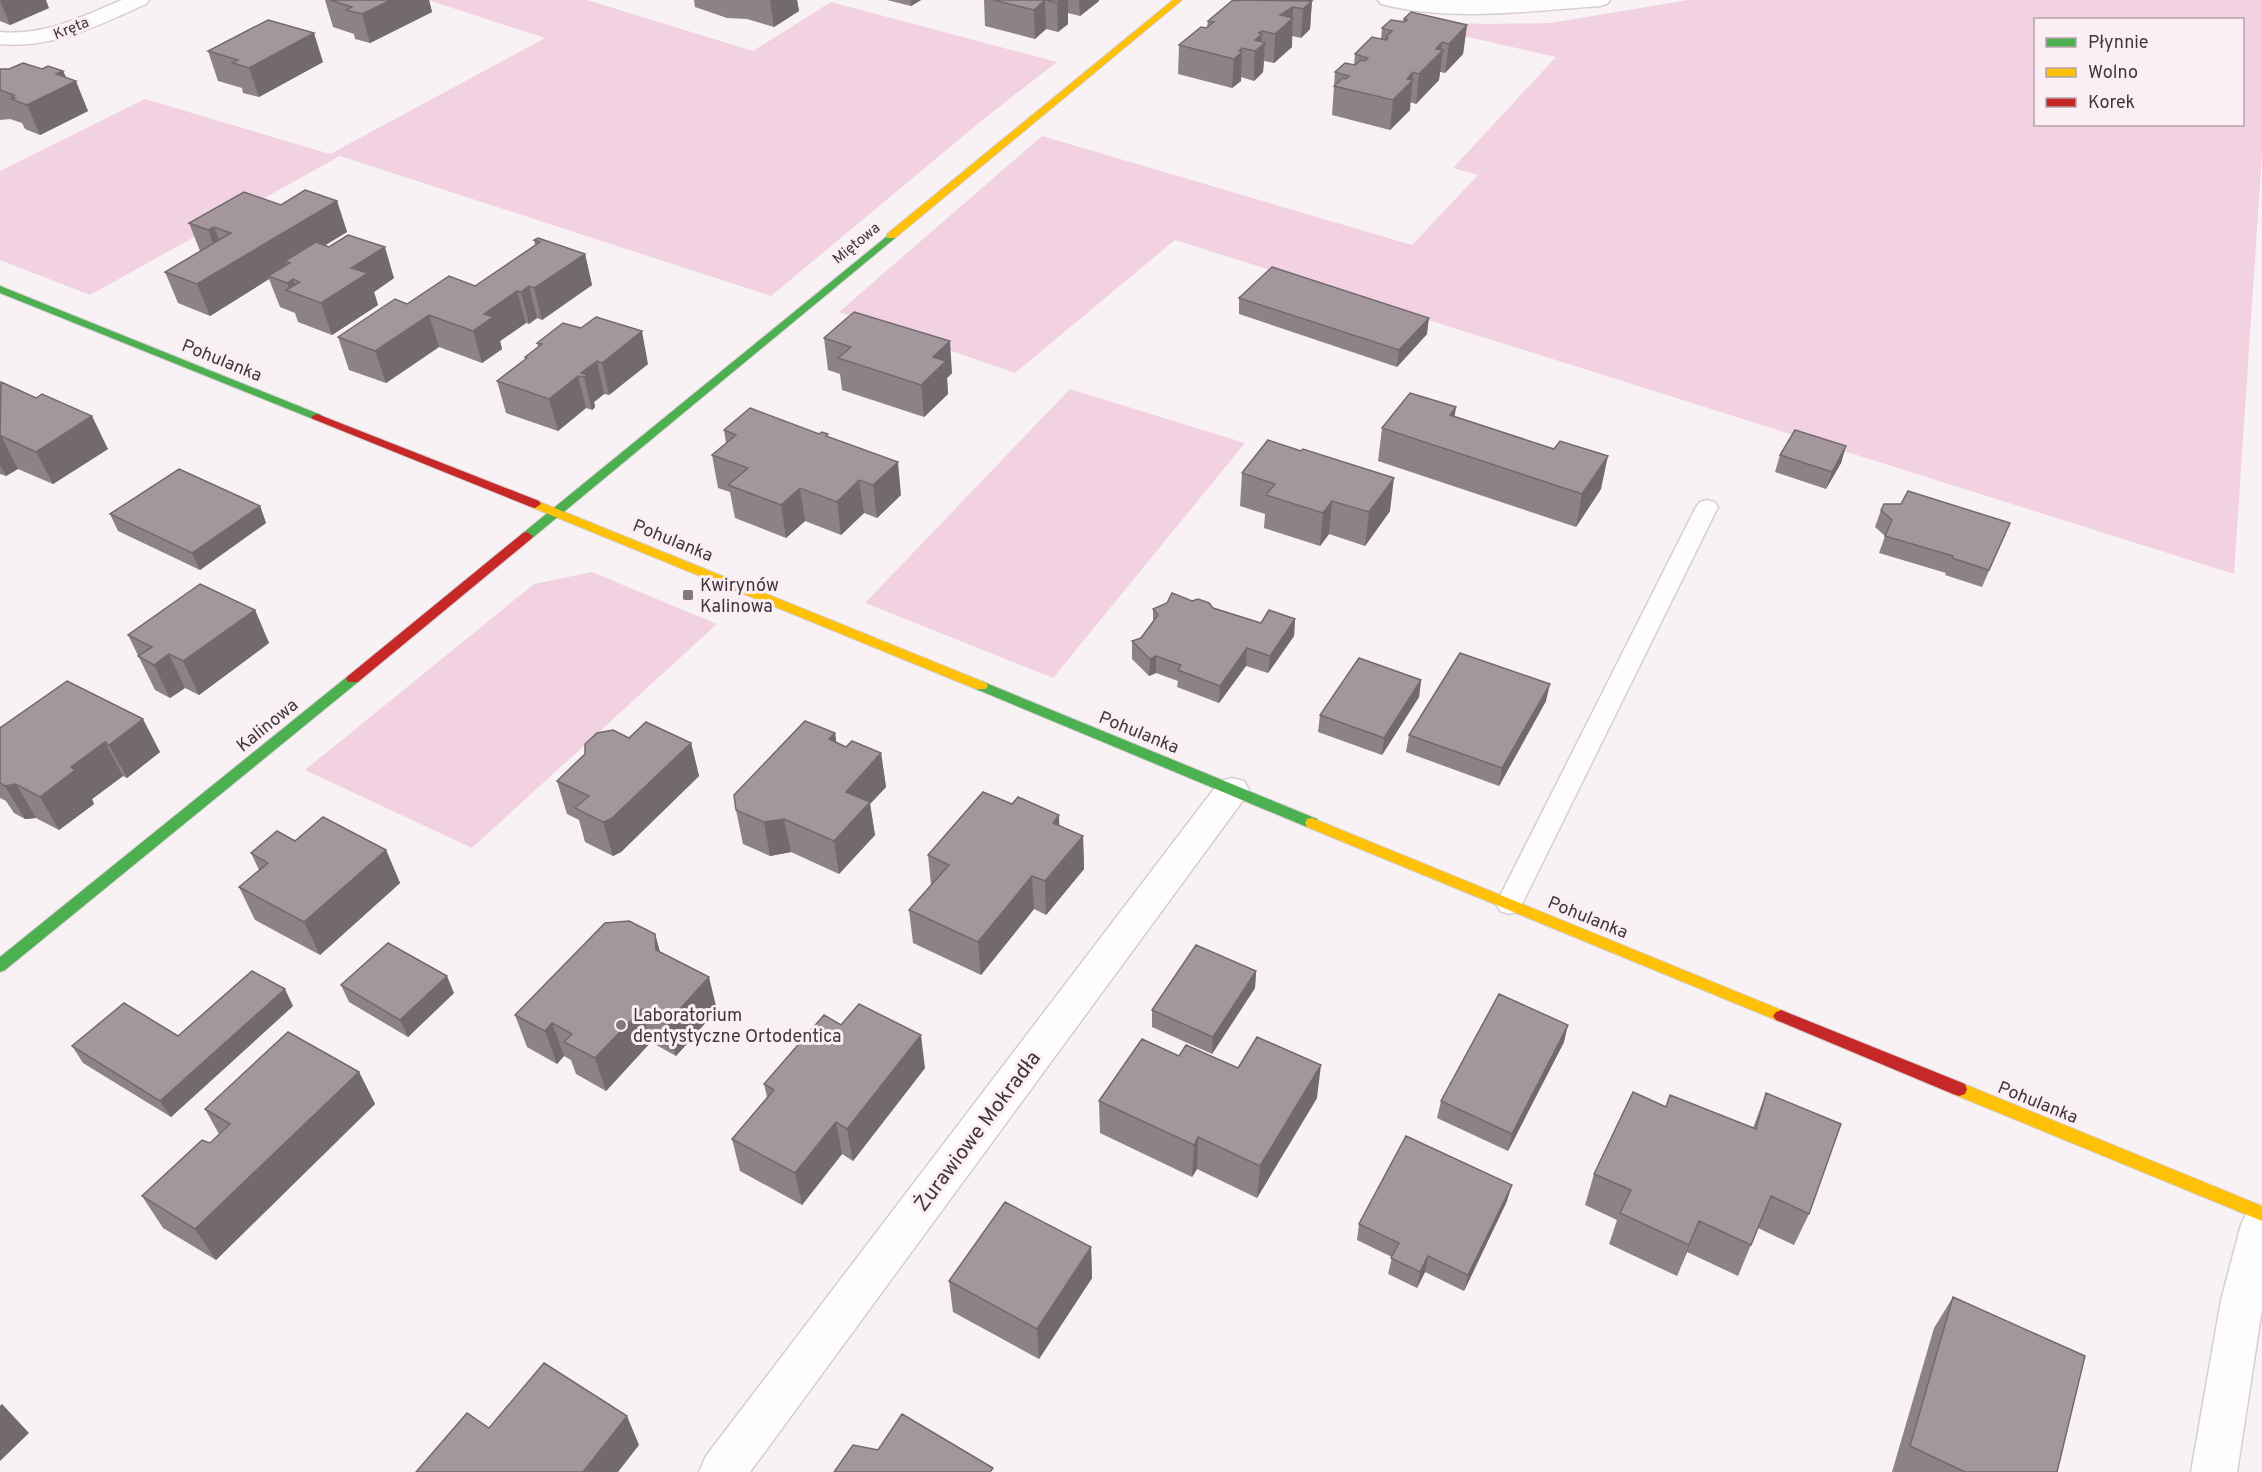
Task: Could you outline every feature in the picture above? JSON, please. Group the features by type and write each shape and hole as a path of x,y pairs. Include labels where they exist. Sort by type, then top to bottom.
{"street":[{"name":"Kręta","path":"0,38 12,40 44,38 139,0"},
{"name":"Miętowa","path":"556,513 1178,0"},
{"path":"1388,0 1414,5 1493,7 1600,0"},
{"name":"Pohulanka","path":"0,290 556,513 2262,1214"},
{"name":"Kalinowa","path":"0,966 556,513"},
{"name":"Żurawiowe Mokradła","path":"722,1472 1232,790"},
{"path":"2214,1472 2242,1300 2262,1225"}],"lane":[{"path":"1509,904 1707,507"}],"shaded area":[{"path":"428,0 587,0 753,51 831,2 1057,62 986,117 771,296 340,156 90,295 0,260 0,171 145,99 330,154 545,38"},
{"path":"1688,0 2262,0 2262,154 2234,574 1175,240 1015,373 839,312 1042,136 1412,245 1478,175 1453,168 1556,57 1389,19 1483,24 1551,23"},
{"path":"1070,389 1245,443 1053,678 865,603"},
{"path":"592,572 717,624 472,848 305,770 534,584"}],"building":[{"path":"330,0 391,0 362,14 346,10 352,7"},
{"path":"993,0 1045,0 1034,10"},
{"path":"1045,0 1061,0 1057,3"},
{"path":"1233,0 1312,1 1303,9 1293,7 1280,15 1293,18 1275,34 1262,31 1259,33 1262,34 1255,40 1265,43 1255,51 1242,48 1239,51 1242,52 1234,59 1179,45 1201,27 1206,28 1214,22 1208,21"},
{"path":"1411,12 1467,25 1449,44 1442,42 1436,49 1443,50 1419,74 1413,72 1407,79 1413,80 1393,100 1334,86 1349,76 1335,72 1345,63 1355,65 1361,60 1365,61 1368,58 1355,54 1372,37 1386,40 1392,31 1382,28 1391,20 1404,22"},
{"path":"268,20 314,33 249,68 233,63 238,60 208,51"},
{"path":"23,63 42,69 48,66 63,71 56,74 76,81 27,105 11,99 15,98 12,96 14,95 0,90 0,69 9,69"},
{"path":"305,190 337,201 197,284 165,272 231,233 214,227 208,230 189,223 244,192 281,205"},
{"path":"348,235 385,247 351,268 368,273 321,303 286,290 300,282 293,279 287,283 268,276 290,263 285,261 316,242 329,247"},
{"path":"538,238 585,254 534,288 529,286 521,292 517,291 484,314 493,317 473,331 429,315 375,351 338,337 395,299 407,304 449,276 475,286 540,242 534,240"},
{"path":"1272,267 1429,318 1399,350 1239,298"},
{"path":"854,312 950,341 933,357 946,361 921,385 838,358 851,347 824,338"},
{"path":"596,317 642,331 602,363 597,361 581,373 587,375 578,376 549,399 497,381 527,358 525,357 542,344 537,343 563,323 581,328"},
{"path":"1,382 36,398 42,394 92,416 36,452 0,437"},
{"path":"1410,393 1456,407 1450,415 1554,449 1560,441 1608,456 1582,494 1382,428"},
{"path":"750,408 819,434 822,432 828,434 826,436 898,462 873,485 859,480 837,502 800,488 781,505 728,485 748,468 712,455 736,435 724,430"},
{"path":"1795,430 1846,446 1832,472 1780,455"},
{"path":"1268,440 1394,478 1369,512 1332,501 1323,513 1266,495 1275,484 1242,473"},
{"path":"179,469 260,506 192,553 110,514"},
{"path":"1908,491 2010,523 1989,570 1952,558 1953,556 1885,536 1892,520 1881,510 1884,504 1901,504"},
{"path":"200,584 255,610 183,661 169,654 154,665 138,656 152,647 128,635"},
{"path":"1172,593 1192,601 1198,599 1209,603 1213,608 1261,623 1269,610 1295,619 1270,656 1247,648 1220,686 1178,670 1181,665 1156,656 1150,659 1132,641 1141,638 1158,615 1153,609 1167,603"},
{"path":"1460,653 1550,684 1502,768 1409,735"},
{"path":"1359,658 1421,680 1384,738 1320,715"},
{"path":"67,681 143,719 109,745 105,742 71,767 75,770 40,797 16,784 5,786 0,783 0,728"},
{"path":"805,721 835,733 829,739 846,747 852,741 881,753 846,792 870,802 834,841 784,819 764,822 736,810 734,795"},
{"path":"646,722 691,743 611,819 603,822 575,808 589,796 557,781 585,754 585,744 597,733 613,730 629,738"},
{"path":"983,792 1012,804 1018,797 1059,815 1053,823 1083,836 1045,881 1032,876 978,942 909,910 949,865 928,855"},
{"path":"323,817 386,850 304,922 239,887 268,863 251,853 277,831 295,841"},
{"path":"629,921 655,934 656,950 709,977 667,1023 642,1009 595,1058 564,1042 572,1034 552,1023 545,1031 515,1015 605,923"},
{"path":"388,943 447,976 400,1020 341,985"},
{"path":"1196,945 1256,971 1213,1037 1152,1010"},
{"path":"252,971 285,989 160,1101 72,1046 124,1003 178,1036"},
{"path":"1499,994 1568,1025 1512,1134 1441,1101"},
{"path":"859,1004 921,1035 847,1129 836,1122 795,1173 732,1139 774,1090 764,1084 824,1015 841,1025"},
{"path":"288,1032 359,1072 195,1229 142,1196 202,1140 210,1143 230,1124 205,1109"},
{"path":"1257,1037 1321,1065 1260,1166 1198,1137 1194,1145 1099,1101 1142,1039 1179,1056 1186,1045 1238,1068"},
{"path":"1633,1092 1666,1107 1670,1095 1756,1129 1766,1093 1841,1124 1809,1214 1771,1196 1751,1245 1699,1221 1689,1245 1620,1213 1631,1190 1594,1174"},
{"path":"1406,1136 1512,1185 1468,1275 1428,1256 1420,1272 1391,1258 1399,1243 1359,1224"},
{"path":"1005,1202 1091,1247 1037,1329 949,1281"},
{"path":"1953,1297 2085,1356 2057,1472 1965,1472 1910,1446"},
{"path":"544,1363 627,1416 583,1472 416,1472 467,1413 489,1428"},
{"path":"902,1414 993,1468 990,1472 834,1472 853,1445 878,1450"}],"traffic: fast":[{"path":"527,536 891,236"},
{"path":"0,289 317,417"},
{"path":"0,966 353,679"},
{"path":"981,686 1312,823"}],"traffic: slow":[{"path":"891,236 1178,0"},
{"path":"535,504 981,686"},
{"path":"1312,823 1781,1016"},
{"path":"1959,1089 2262,1214"}],"traffic: jam":[{"path":"317,417 535,504"},
{"path":"353,679 527,536"},
{"path":"1781,1016 1959,1089"}],"place":[{"name":"Kwirynów Kalinowa","path":"688,595"},
{"name":"Laboratorium dentystyczne Ortodentica","path":"621,1025"}]}
